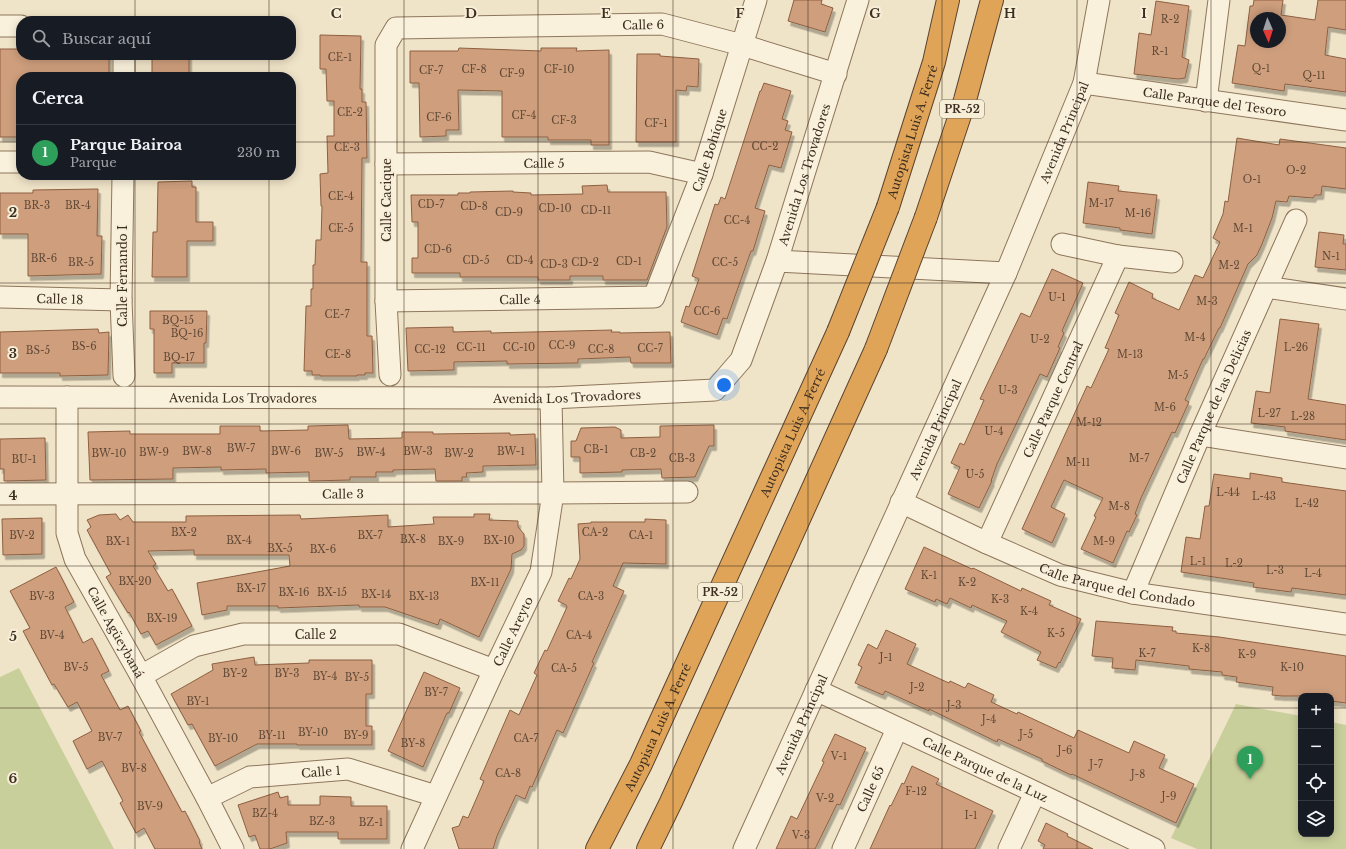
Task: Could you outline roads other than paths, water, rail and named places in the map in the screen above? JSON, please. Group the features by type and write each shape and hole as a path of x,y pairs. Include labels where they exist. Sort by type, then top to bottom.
{"highway":[{"name":"Autopista Luis A. Ferré","path":"597,849 641,764 838,332 888,207 934,62 948,0"},
{"name":"PR-52","path":"648,849 678,787 876,349 926,217 965,100 992,0"}],"street":[{"name":"Calle Bohíque","path":"654,296 702,174 756,0"},
{"name":"Avenida Los Trovadores","path":"0,397 551,398 715,390 741,360 777,261 858,0"},
{"name":"Avenida Principal","path":"744,849 1006,273 1084,83 1099,0"},
{"path":"1206,101 1219,0"},
{"name":"Calle 6","path":"396,28 662,24 742,45 836,74"},
{"path":"0,26 16,26"},
{"name":"Calle Cacique","path":"390,375 386,301 386,45 396,28"},
{"path":"124,60 124,72"},
{"name":"Calle Parque del Tesoro","path":"1084,83 1346,120"},
{"path":"0,162 16,162"},
{"name":"Calle 5","path":"386,164 649,162 702,174"},
{"name":"Calle Fernando I","path":"123,180 121,300 124,376"},
{"name":"Calle Parque de las Delicias","path":"1133,593 1200,435 1296,220"},
{"path":"1062,244 1118,256 1172,262"},
{"name":"Calle Parque Central","path":"987,543 1118,256"},
{"path":"777,261 1006,273"},
{"path":"1266,287 1346,299"},
{"name":"Calle 4","path":"386,301 654,296"},
{"name":"Calle 18","path":"0,297 121,300"},
{"name":"Calle Agüeybaná","path":"66,397 67,533 75,559 141,676 233,849"},
{"name":"Calle Areyto","path":"412,849 494,670 542,572 553,493 551,398"},
{"path":"1200,435 1346,458"},
{"name":"Calle 3","path":"0,494 687,492"},
{"name":"Calle Parque del Condado","path":"902,502 987,543 1060,575 1133,593 1346,624"},
{"name":"Calle 2","path":"141,676 194,646 243,634 399,634 494,670"},
{"name":"Calle Parque de la Luz","path":"816,690 1154,849"},
{"name":"Calle 65","path":"843,849 898,729"},
{"name":"Calle 1","path":"207,798 250,777 348,769 436,796"},
{"path":"1009,849 1035,793"}],"place":[{"name":"Parque Bairoa","path":"1250,779"}]}
